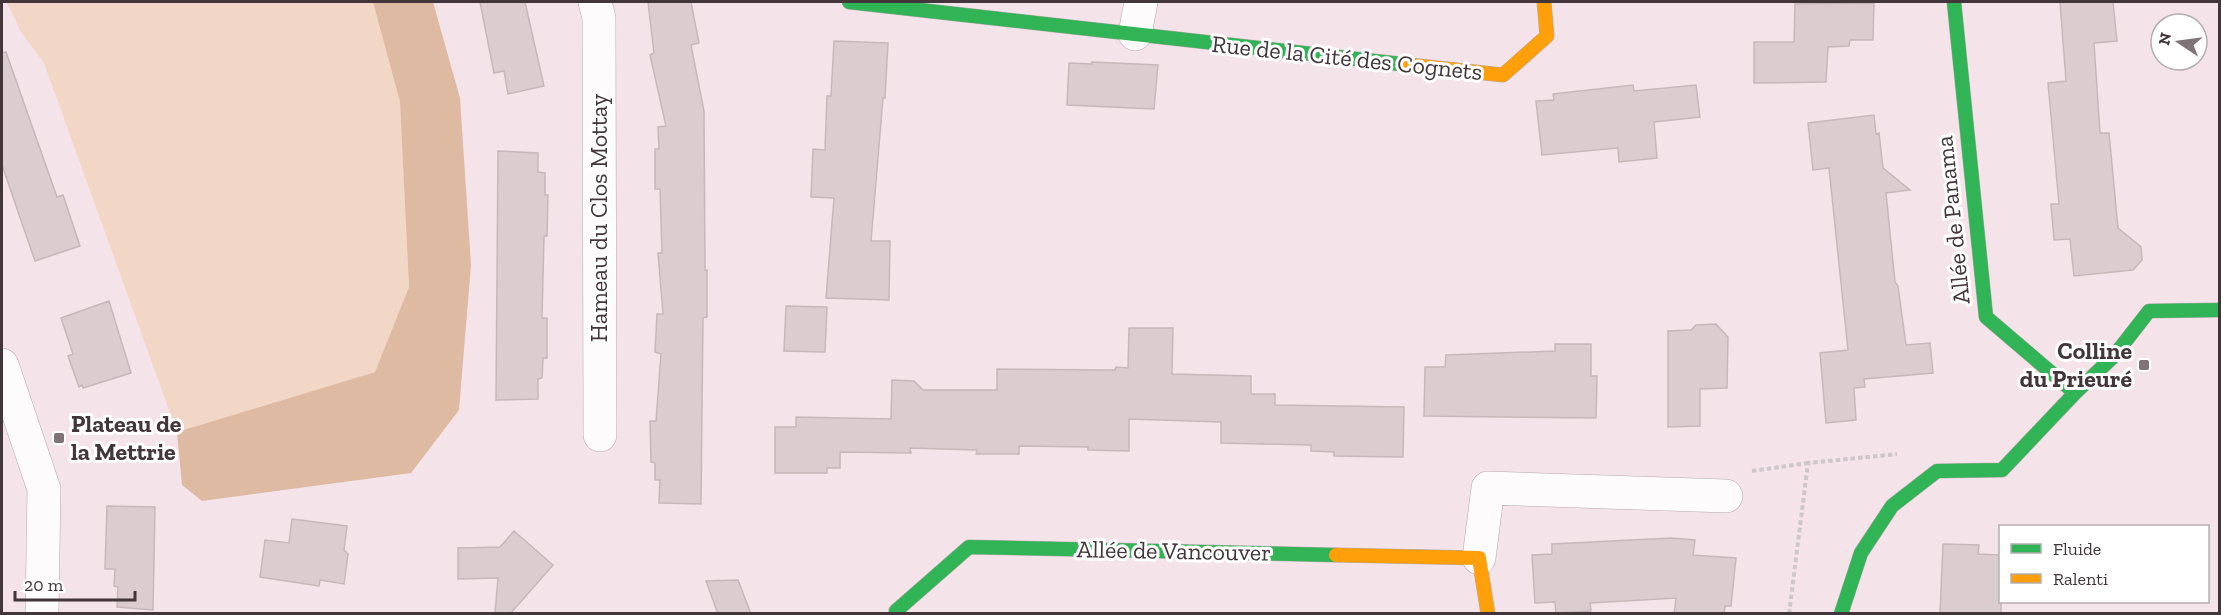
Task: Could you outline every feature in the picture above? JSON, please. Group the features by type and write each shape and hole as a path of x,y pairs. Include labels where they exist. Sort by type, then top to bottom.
{"street":[{"name":"Hameau du Clos Mottay","path":"595,2 599,30 600,435"},
{"name":"Rue de la Cité des Cognets","path":"849,2 1503,75 1546,36 1544,2"},
{"path":"1135,34 1141,2"},
{"name":"Allée de Panama","path":"1954,2 1986,317 2075,393"},
{"path":"1841,614 1861,553 1892,506 1938,471 2002,470 2075,393 2114,356 2149,311 2220,310"},
{"path":"2,365 44,489 42,614"},
{"path":"1488,614 1479,558 1488,488 1726,496"},
{"name":"Allée de Vancouver","path":"897,614 896,611 969,547 1479,558"}],"path":[{"path":"1726,496 1737,473 1808,462"}],"shaded area":[{"path":"7,2 373,2 400,102 409,287 375,372 177,432 44,63 21,32"},
{"path":"373,2 433,2 460,98 471,265 459,410 411,473 202,501 182,485 177,432 375,372 409,287 400,102"}],"building":[{"path":"480,2 525,2 544,86 508,94 504,71 494,73"},
{"path":"648,2 691,2 699,43 691,45 704,111 707,317 703,318 701,504 659,503 660,480 655,480 655,463 651,462 650,421 656,421 661,354 655,352 657,314 663,314 658,253 662,253 660,189 655,189 655,149 659,149 658,127 666,126 650,55 654,53"},
{"path":"2060,2 2113,2 2117,41 2094,43 2100,133 2109,133 2118,228 2141,247 2142,260 2133,270 2074,276 2070,239 2054,240 2051,204 2059,204 2048,83 2066,81"},
{"path":"1874,3 1873,40 1850,40 1849,46 1828,47 1826,82 1754,83 1754,42 1794,42 1795,4"},
{"path":"834,41 888,43 871,241 890,241 889,300 826,298 834,198 811,197 813,149 825,150 827,96 831,96"},
{"path":"6,52 57,197 63,195 80,246 35,261 2,165 2,53"},
{"path":"1092,62 1158,65 1154,109 1067,105 1069,63 1092,64"},
{"path":"1633,85 1634,91 1696,85 1700,117 1654,122 1657,158 1619,162 1618,148 1542,155 1536,101 1554,100 1553,94"},
{"path":"1874,115 1876,134 1879,133 1883,168 1910,190 1886,193 1895,282 1898,286 1906,345 1930,343 1933,373 1864,379 1865,387 1854,388 1856,420 1826,423 1820,353 1848,350 1829,168 1813,170 1808,123"},
{"path":"498,151 538,153 538,172 545,173 545,195 548,195 547,236 544,236 542,318 547,318 547,358 543,358 542,378 538,379 538,399 496,400"},
{"path":"109,301 131,373 83,388 82,385 79,387 68,356 73,354 61,318"},
{"path":"786,306 827,307 825,352 784,351"},
{"path":"1716,324 1728,337 1727,388 1700,389 1700,426 1668,427 1668,331 1691,330 1696,325"},
{"path":"1129,328 1173,328 1172,374 1251,376 1251,394 1275,394 1275,405 1404,407 1403,457 1334,456 1334,452 1311,451 1311,445 1221,443 1221,422 1129,419 1129,451 1088,450 1088,447 1019,446 1019,454 976,454 977,450 910,448 911,453 840,452 840,468 827,468 827,473 775,473 775,427 796,427 796,417 891,419 892,380 914,381 923,390 997,390 997,369 1115,370 1116,367 1128,368"},
{"path":"1555,344 1591,344 1591,376 1597,376 1596,418 1424,416 1425,367 1445,367 1446,355 1555,351"},
{"path":"107,506 155,507 153,610 117,607 118,587 114,586 115,569 105,569"},
{"path":"292,519 347,526 344,550 348,554 344,584 320,580 319,586 260,577 265,540 289,543"},
{"path":"514,531 553,565 510,614 495,614 498,578 458,579 458,548 500,547"},
{"path":"1671,538 1695,540 1693,555 1736,558 1731,606 1725,606 1724,614 1674,614 1676,598 1590,603 1591,611 1556,613 1555,602 1535,603 1532,555 1552,554 1552,544"},
{"path":"1943,544 1979,545 1978,554 1999,555 2001,614 1940,614"},
{"path":"738,580 751,614 718,614 706,581"}],"traffic: fast":[{"path":"849,2 1410,65"},
{"path":"1954,2 1986,317 2075,393"},
{"path":"1841,614 1861,553 1892,506 1937,471 2002,470 2075,393 2114,356 2149,311 2220,310"},
{"path":"897,614 896,611 969,547 1336,555"}],"traffic: slow":[{"path":"1410,65 1503,75 1547,36 1544,2"},
{"path":"1336,555 1479,558 1488,614"}],"place":[{"name":"Colline du Prieuré","path":"2144,365"},
{"name":"Plateau de la Mettrie","path":"59,438"}]}
